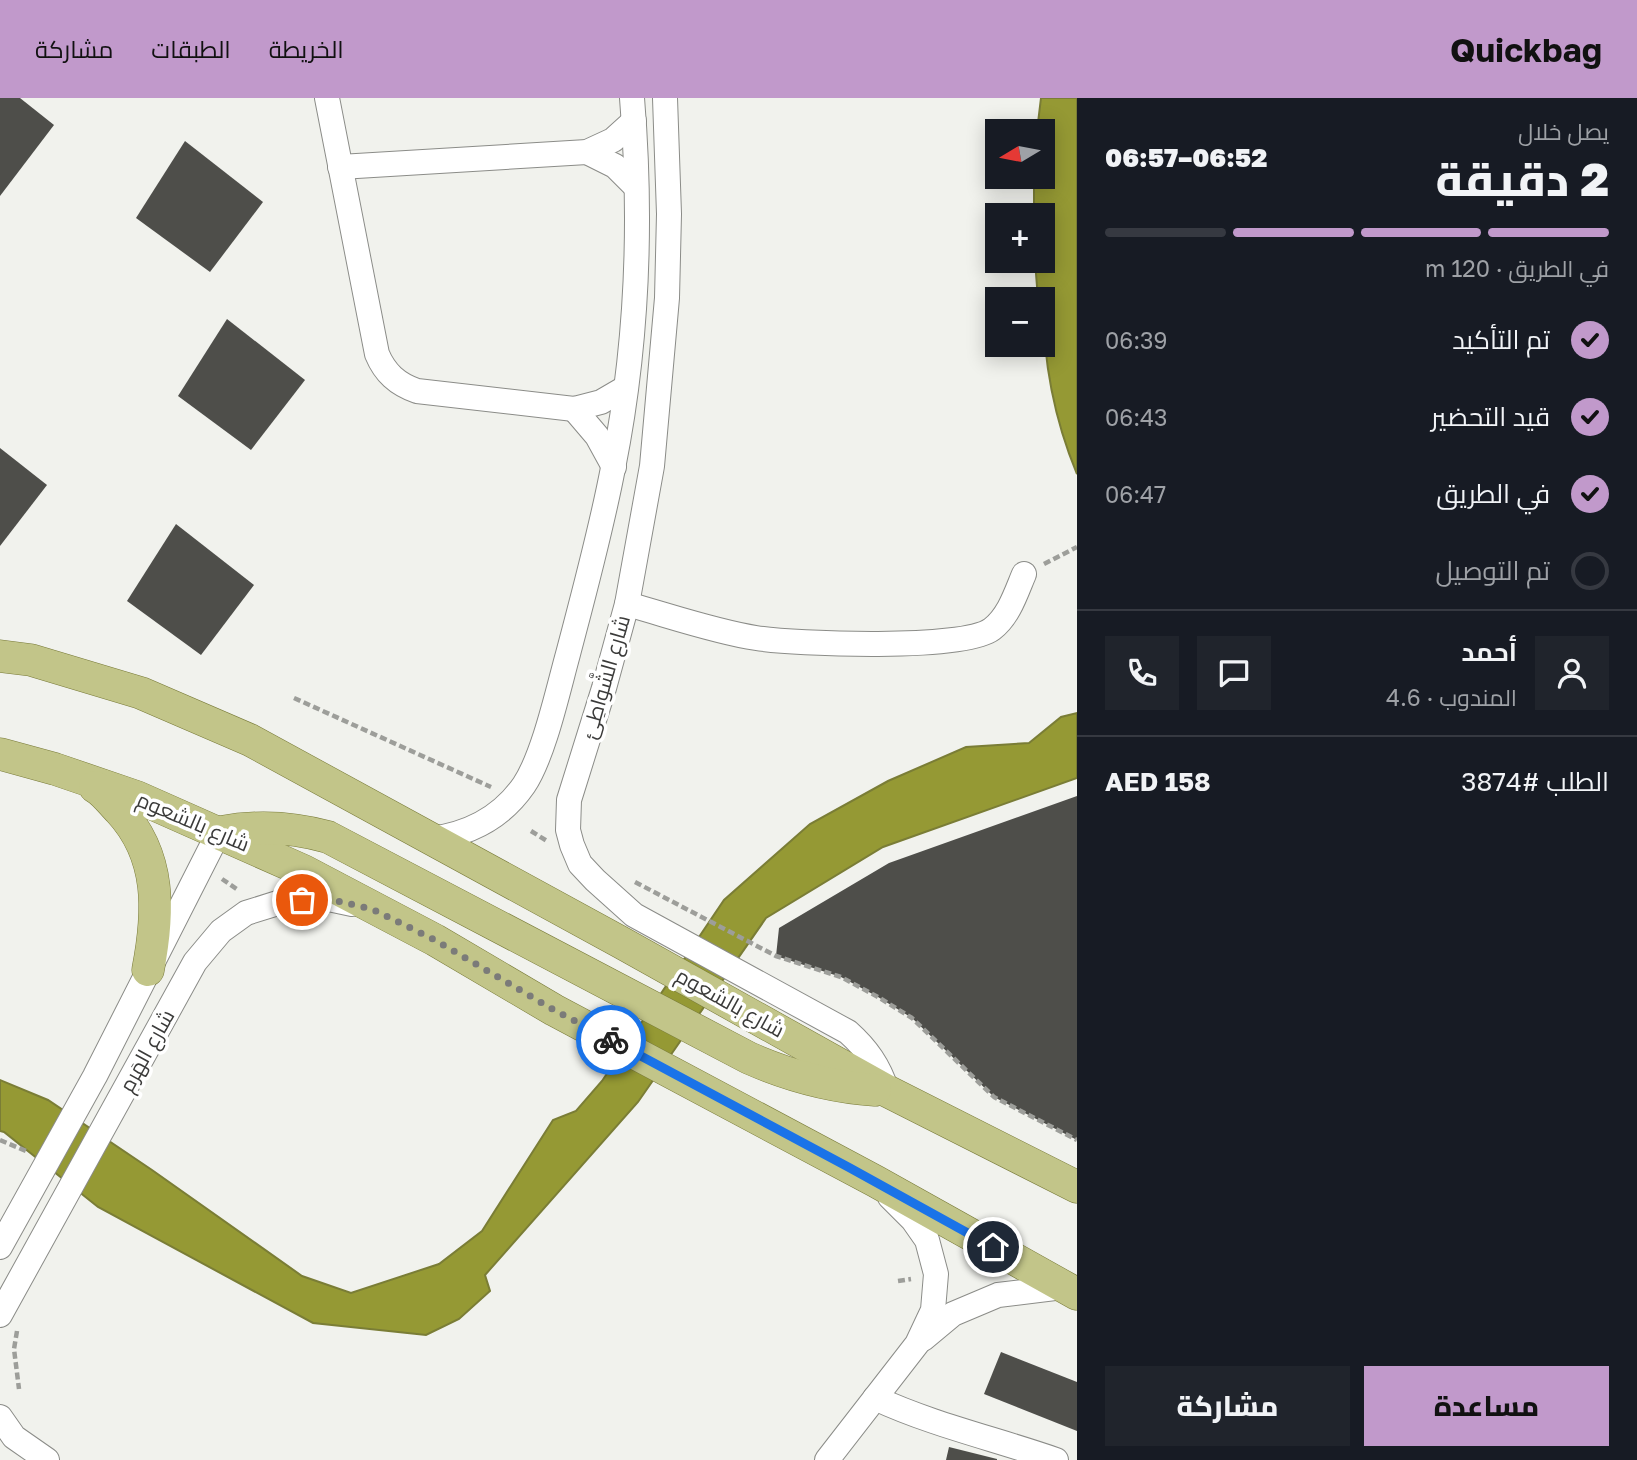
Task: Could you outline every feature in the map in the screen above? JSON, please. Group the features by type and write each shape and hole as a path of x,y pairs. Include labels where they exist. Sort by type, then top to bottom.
{"main road":[{"name":"شارع بالشعوم","path":"0,656 31,660 141,693 250,740 431,839 628,929 777,1029 887,1091 1077,1187"},
{"name":"شارع بالشعوم","path":"0,754 55,769 137,797 304,871 435,940 554,1010 874,1181 1070,1291"},
{"path":"55,769 99,788 125,816 141,840 151,866 155,898 155,933 148,970"},
{"path":"219,832 273,827 328,836 749,1058 803,1079 887,1091"}],"street":[{"path":"327,98 377,354 388,373 406,387 417,391 575,409 601,402 625,388"},
{"name":"شارع الشَّواطِئ","path":"665,98 669,214 667,298 652,466 627,604 569,800 567,815 572,845 580,864 595,880 628,929 786,997 848,1032 861,1044 881,1074 887,1091"},
{"name":"شارع الشَّواطِئ","path":"587,152 613,140 633,110"},
{"name":"شارع الشَّواطِئ","path":"431,839 464,832 494,816 517,794 532,770 581,605 614,467 625,388 635,263 633,110"},
{"path":"340,167 587,152 615,166 636,187"},
{"path":"575,409 597,436 614,467"},
{"path":"627,604 753,638 797,643 947,642 992,630 1010,609 1024,575"},
{"name":"شارع الهَرم","path":"0,1247 95,1076 219,832"},
{"name":"شارع الهَرم","path":"9,1321 18,1280 195,962 221,931 246,913 281,902 324,898 372,909"},
{"path":"874,1181 913,1220 927,1240 936,1274 933,1310 917,1344"},
{"path":"827,1460 917,1344 953,1314 998,1295 1070,1291"},
{"path":"875,1398 900,1410 1056,1460"},
{"path":"0,1417 7,1439 47,1460"}],"path":[{"path":"1024,575 1077,547"},
{"path":"293,698 491,786"},
{"path":"634,881 776,956 841,977 889,1004 912,1018 994,1097 1077,1140"},
{"path":"0,1140 26,1151"},
{"path":"898,1281 912,1279"},
{"path":"9,1321 19,1389"}],"shaded area":[{"path":"1041,98 1077,98 1077,474 1056,410 1047,357 1055,357 1055,287 1037,287 1036,273 1055,273 1055,203 1034,203 1034,189 1055,189 1055,119 1038,119"},
{"path":"1077,713 1077,778 883,847 766,918 638,1102 485,1275 490,1291 459,1319 426,1335 313,1323 98,1207 0,1131 0,1080 48,1100 302,1276 351,1293 439,1264 482,1231 553,1120 576,1111 602,1081 724,900 810,824 888,781 966,747 1029,743 1061,717"}],"building":[{"path":"0,98 20,98 54,125 0,196"},
{"path":"185,141 263,202 210,272 136,218"},
{"path":"227,319 305,380 251,450 178,396"},
{"path":"0,448 47,485 0,546"},
{"path":"176,524 254,585 201,655 127,601"},
{"path":"1077,796 1077,1140 994,1097 912,1018 878,997 841,977 776,956 779,928 889,863"},
{"path":"1001,1352 1077,1382 1077,1431 984,1394"},
{"path":"949,1447 997,1459 997,1460 946,1460"}],"way so far":[{"path":"302,900 324,898 372,909 435,940 611,1040"}],"route":[{"path":"611,1040 993,1247"}]}
